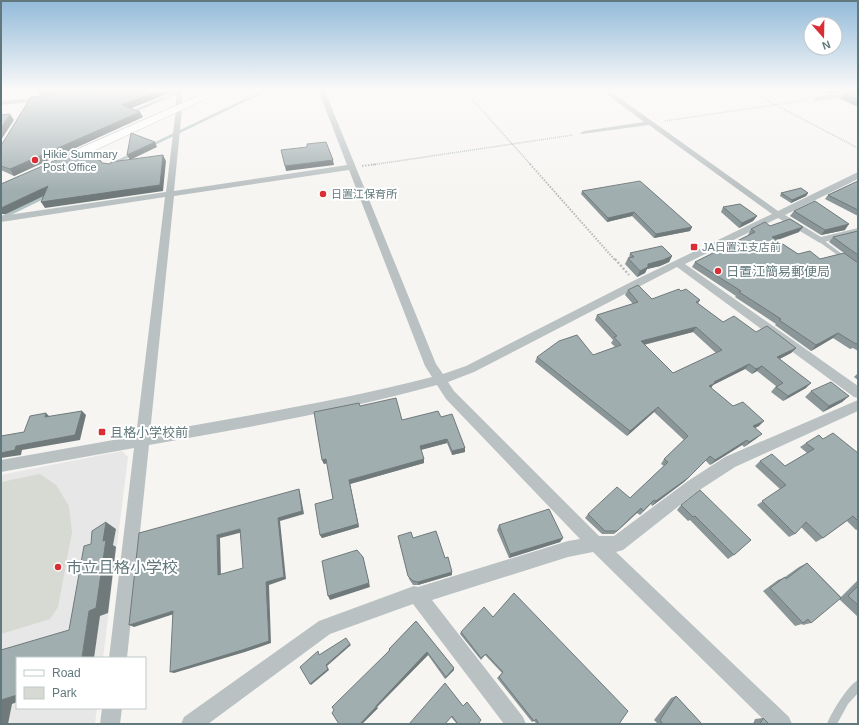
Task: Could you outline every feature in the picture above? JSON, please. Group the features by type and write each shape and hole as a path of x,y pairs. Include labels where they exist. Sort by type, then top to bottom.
{"main road":[{"path":"44,169 146,123"}],"street":[{"path":"118,657 177,123"},
{"path":"333,123 431,366 450,395 596,544 782,724"},
{"path":"584,133 651,123 779,214 820,240 858,231"},
{"path":"1,219 351,167"},
{"path":"1,466 142,439 300,412 389,393 439,380 470,369 637,283 679,264 853,178 858,174"},
{"path":"679,264 858,393"},
{"path":"191,724 325,627 414,596 568,549 596,544 617,544 693,486 730,462 858,405"},
{"path":"418,596 516,724"},
{"path":"110,724 112,709"}],"lane":[{"path":"820,240 858,268"},
{"path":"832,724 845,701 858,685"}],"path":[{"path":"493,123 637,283"},
{"path":"809,123 858,148"},
{"path":"351,167 584,133"}],"shaded area":[{"name":"市立且格小学校","path":"122,451 128,457 103,657 16,657 16,709 97,709 95,724 1,724 1,475"}],"green space":[{"path":"40,474 56,485 69,506 72,532 58,607 50,619 1,634 1,482"}],"building":[{"path":"15,123 115,123 10,169 1,166 2,144"},
{"path":"131,133 155,142 127,155"},
{"path":"326,142 333,160 285,166 281,150 307,147 307,144"},
{"path":"77,151 101,161 102,163 110,164 111,162 163,155 160,185 41,202 48,186 1,208 1,184"},
{"path":"640,181 692,227 656,234 634,212 608,218 582,191"},
{"path":"858,181 858,210 828,195"},
{"path":"801,188 808,193 792,200 781,193"},
{"path":"815,201 849,224 825,230 794,211"},
{"path":"740,204 757,216 742,223 723,207"},
{"path":"790,219 803,227 772,237 798,254 810,251 820,259 844,253 858,263 858,343 856,344 838,333 816,345 779,320 781,319 739,292 741,291 695,262 755,232 751,229 765,222 770,226"},
{"path":"858,231 858,255 833,237"},
{"path":"662,246 672,256 648,264 648,267 640,271 628,258 634,257 630,253"},
{"path":"638,285 652,299 679,289 681,291 686,289 700,300 696,302 723,322 734,316 756,332 767,326 796,348 777,357 811,383 788,396 776,387 783,383 762,366 756,369 749,364 714,382 715,383 709,386 733,406 743,402 764,421 753,426 762,434 749,442 747,440 715,460 710,456 688,478 656,501 654,500 643,511 641,508 617,531 605,531 588,514 617,487 630,498 668,462 664,459 688,436 658,407 630,431 537,357 559,341 577,335 593,355 621,345 614,337 617,336 597,315 638,302 628,290","holes":["696,327 722,350 673,373 641,341"]},
{"path":"831,382 849,396 829,406 811,391"},
{"path":"396,398 402,420 438,411 441,417 452,414 465,448 452,451 447,439 420,446 424,459 349,480 358,524 320,535 315,504 333,499 326,459 322,460 314,412 359,403 360,406"},
{"path":"82,411 75,435 16,446 15,450 1,453 1,436 24,432 30,416 46,413 45,417"},
{"path":"833,433 858,453 858,521 853,516 823,538 806,522 795,534 762,501 786,485 760,461 772,454 785,466 814,449 806,443 819,435 823,439"},
{"path":"299,489 302,511 278,518 284,577 266,582 269,641 170,672 173,611 129,625 139,533","holes":["240,529 243,568 218,575 217,535"]},
{"path":"700,490 751,540 734,555 695,516 693,517 681,505"},
{"path":"549,509 563,538 510,554 499,525"},
{"path":"106,522 103,541 106,540 96,608 89,611 82,657 16,657 16,695 1,700 1,650 69,630 84,546 91,544 92,531"},
{"path":"436,531 445,558 448,557 452,572 418,582 413,581 408,576 398,536 411,532 413,538"},
{"path":"357,550 363,557 369,583 328,596 322,561"},
{"path":"807,563 841,598 811,623 808,619 803,623 770,588 785,577 786,579"},
{"path":"858,586 858,605 848,596"},
{"path":"514,593 628,711 619,724 539,724 536,719 534,721 499,677 503,672 486,654 481,658 461,632 484,607 493,617"},
{"path":"416,621 454,668 446,677 427,652 360,724 339,724 332,713 334,710 332,707 390,650 389,649"},
{"path":"346,638 350,644 326,665 328,669 310,684 300,667 318,651 319,655"},
{"path":"445,683 463,706 467,702 481,720 478,724 458,724 452,716 445,724 409,724"},
{"path":"676,696 702,724 663,724 660,720"},
{"path":"763,718 769,724 760,724"}],"waterway":[{"path":"150,146 198,123"},
{"path":"114,163 133,154"},
{"path":"1,218 48,195"}],"place":[{"name":"Hikie Summary Post Office","path":"35,160"},
{"name":"日置江保育所","path":"323,194"},
{"name":"JA日置江支店前","path":"694,247"},
{"name":"日置江簡易郵便局","path":"718,271"},
{"name":"且格小学校前","path":"102,432"},
{"name":"市立且格小学校","path":"58,567"}]}
